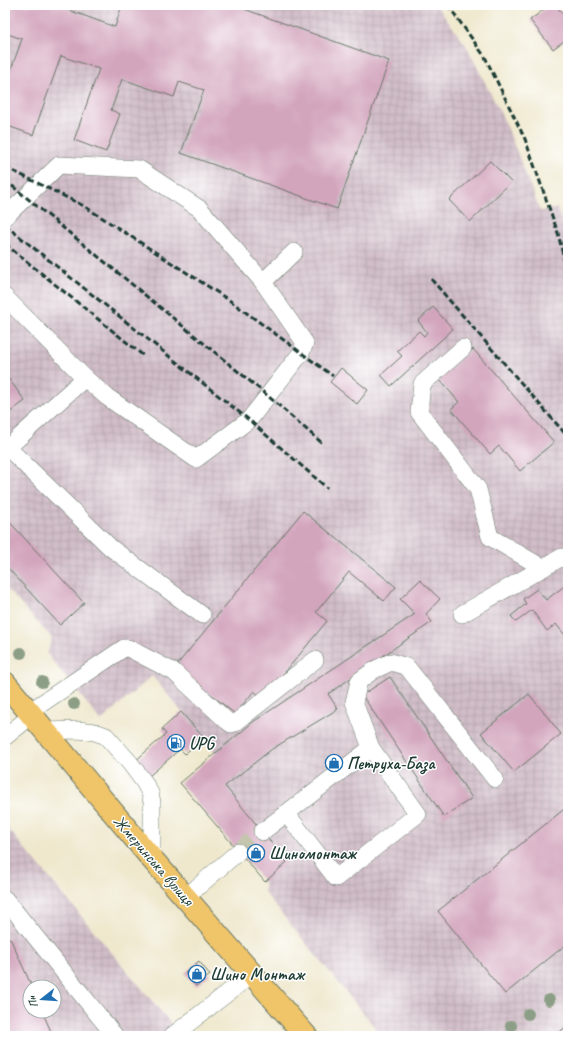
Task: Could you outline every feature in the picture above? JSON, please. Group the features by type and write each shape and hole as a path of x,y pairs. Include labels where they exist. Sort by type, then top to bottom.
{"main road":[{"name":"Жмеринська вулиця","path":"5,683 152,859 306,1036"}],"lane":[{"path":"5,217 59,165 139,169 200,209 263,282 306,343 301,353 249,420 196,459 106,397 5,298"},
{"path":"263,282 294,252"},
{"path":"464,348 422,384 419,412 478,489 490,537 544,568"},
{"path":"85,378 7,449 110,548 202,615"},
{"path":"462,614 562,557 568,557"},
{"path":"5,736 35,719 124,648 128,648 174,672 231,724 235,723 315,660"},
{"path":"286,813 336,878 418,814 371,748 354,702 359,681 374,670 391,662 408,667 495,779"},
{"path":"35,719 78,730 95,732 106,736 130,763 150,793 152,802 152,859"},
{"path":"262,832 371,748"},
{"path":"186,897 238,852"},
{"path":"5,899 115,1036"},
{"path":"172,1036 252,974"}],"shaded area":[{"path":"5,5 436,5 466,45 506,124 540,211 557,208 563,226 568,226 568,1036 382,1036 264,892 264,882 180,783 216,753 152,676 101,721 47,654 52,638 5,587"},
{"path":"5,825 169,1021 180,1036 5,1036"}],"building":[{"path":"5,5 55,5 115,27 122,5 233,5 389,61 337,209 181,153 204,90 179,82 174,97 122,79 111,110 120,114 106,152 74,140 99,69 61,56 33,135 5,125 5,86 22,39 5,33"},
{"path":"550,5 556,5 568,21 568,38 553,49 530,20"},
{"path":"490,161 511,182 470,222 449,200"},
{"path":"433,307 453,329 391,386 381,375 402,356 397,351 419,331 424,336 427,332 418,321"},
{"path":"473,349 554,442 520,471 499,446 490,454 451,409 459,402 439,379"},
{"path":"341,368 368,390 357,404 330,382"},
{"path":"9,379 25,401 10,412 5,404 5,382"},
{"path":"303,511 396,587 384,601 349,572 316,612 327,621 263,699 254,691 235,714 176,666"},
{"path":"5,517 84,603 60,625 5,565"},
{"path":"420,580 440,599 426,614 432,622 328,694 338,709 272,749 225,786 287,862 265,882 180,783 253,722 415,614 400,599"},
{"path":"567,584 568,639 556,624 547,631 532,610 516,622 511,616 526,604 523,599 537,589 546,600"},
{"path":"390,677 472,798 444,817 362,695"},
{"path":"529,694 561,734 514,772 481,733"},
{"name":"UPG","path":"181,712 203,737 185,754 180,749 148,777 134,762 166,734 162,729"},
{"path":"568,806 568,943 505,994 438,911"},
{"path":"10,938 28,979 22,979 22,1019 46,1019 53,1036 6,1036 5,1034 5,940"},
{"name":"Шино Монтаж","path":"199,961 210,975 196,986 185,973"},
{"path":"568,1025 568,1036 555,1036"}],"tunnel":[{"path":"238,852 262,832"}],"railway":[{"path":"448,5 485,57 525,139 558,233 568,277"},
{"path":"5,167 84,206 229,300 333,376"},
{"path":"5,180 268,396 322,443"},
{"path":"5,225 249,420 327,488"},
{"path":"5,244 145,357"},
{"path":"431,279 568,437"}],"place":[{"name":"UPG","path":"176,743"},
{"name":"Петруха-База","path":"334,763"},
{"name":"Шиномонтаж","path":"256,853"},
{"name":"Шино Монтаж","path":"197,974"}]}
